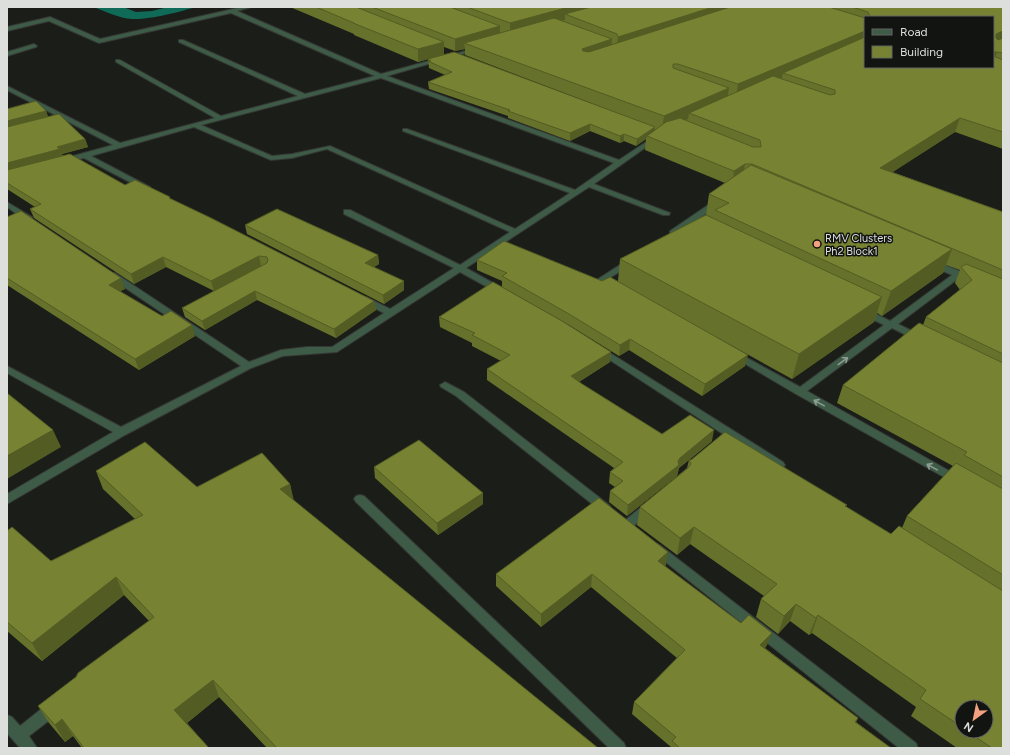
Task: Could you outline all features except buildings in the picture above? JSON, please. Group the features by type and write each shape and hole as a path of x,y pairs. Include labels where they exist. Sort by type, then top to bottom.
{"street":[{"path":"7,29 50,19 99,41 249,7"},
{"path":"232,11 381,76 620,163"},
{"path":"181,41 304,96"},
{"path":"7,54 34,46"},
{"path":"55,164 119,145 381,76 482,47"},
{"path":"441,49 463,58"},
{"path":"118,61 220,118"},
{"path":"7,88 119,145"},
{"path":"7,97 18,94"},
{"path":"58,120 66,118"},
{"path":"195,125 271,158 292,156 328,147 516,232"},
{"path":"405,130 576,193"},
{"path":"7,500 121,432 248,366 281,353 307,350 334,350 576,193 662,134 655,131"},
{"path":"86,156 156,192"},
{"path":"588,185 666,213"},
{"path":"666,238 688,227 721,200"},
{"path":"7,204 39,226"},
{"path":"347,212 460,268 512,298"},
{"path":"922,258 978,283"},
{"path":"622,291 602,279 634,259"},
{"path":"104,269 178,315 248,366"},
{"path":"800,392 959,274"},
{"path":"355,295 390,313"},
{"path":"857,308 927,342"},
{"path":"591,344 727,436 790,472"},
{"path":"725,349 969,487"},
{"path":"7,369 121,432"},
{"path":"444,385 460,394 912,748"},
{"path":"360,498 619,748"},
{"path":"627,526 656,501"},
{"path":"19,735 68,697"},
{"path":"7,722 30,748"}],"shaded area":[{"path":"94,7 123,7 136,12 152,11 168,7 196,7 155,17 132,19 117,16"}],"place":[{"name":"RMV Clusters Ph2 Block1","path":"817,244"}]}
